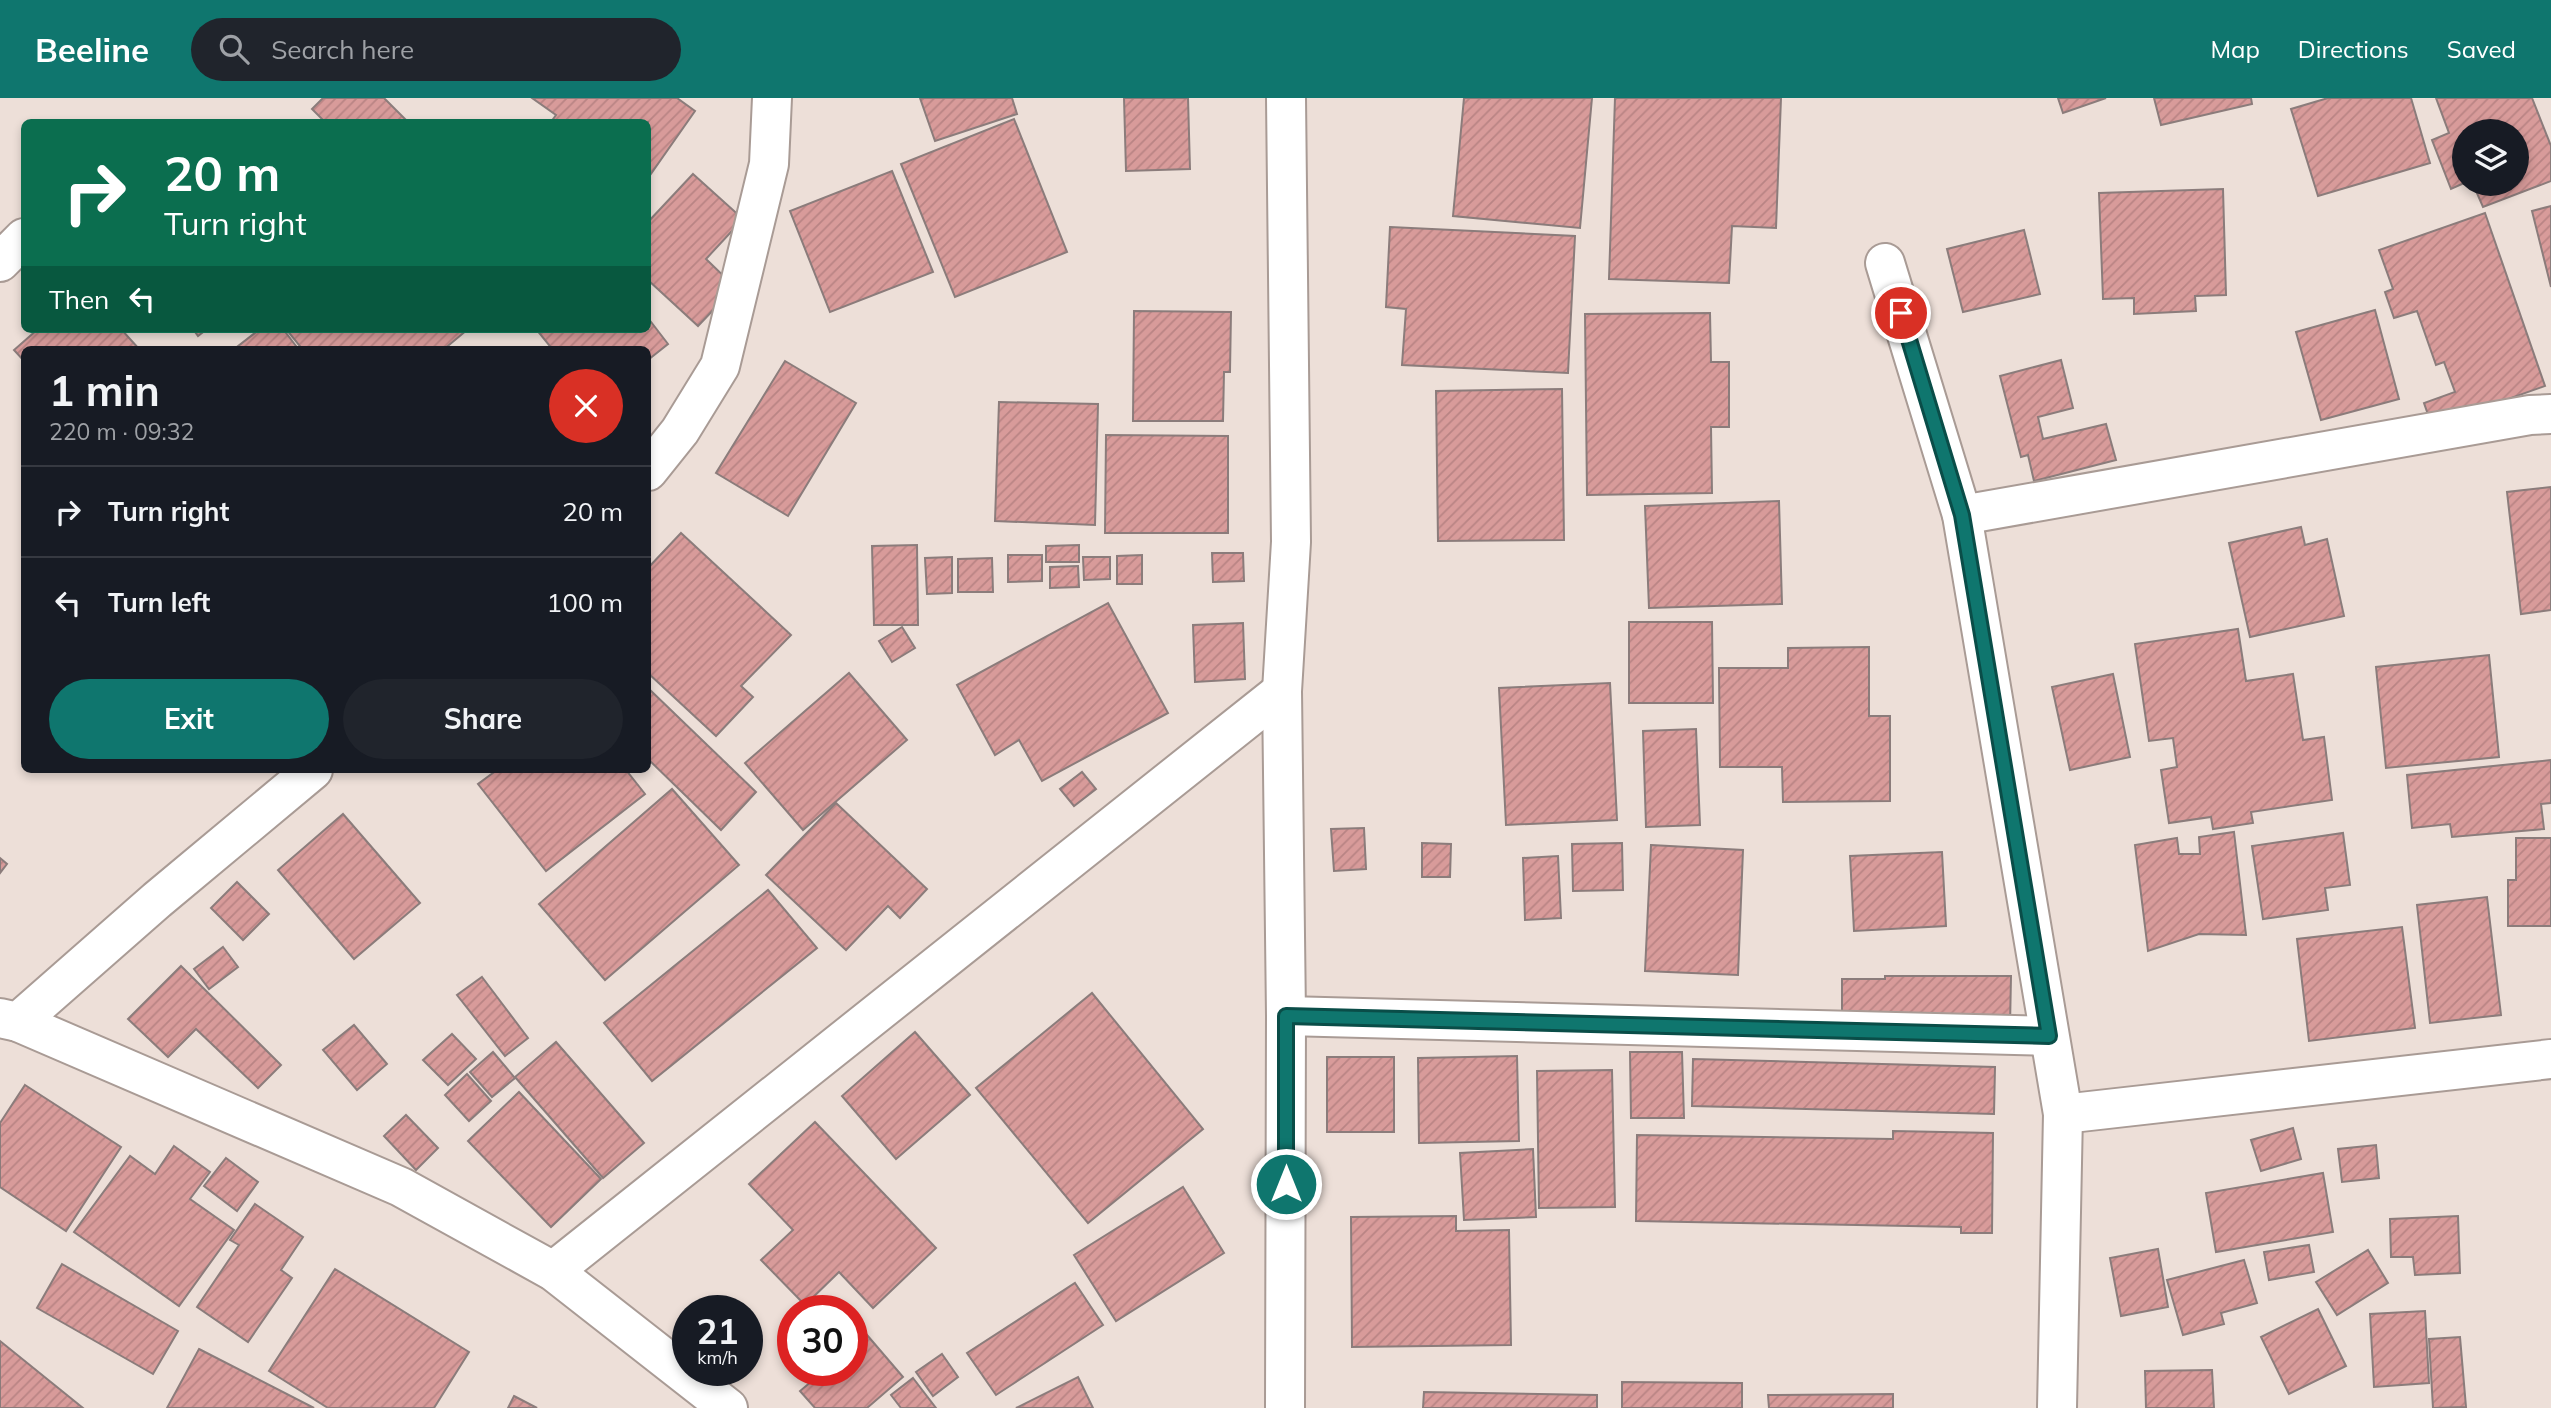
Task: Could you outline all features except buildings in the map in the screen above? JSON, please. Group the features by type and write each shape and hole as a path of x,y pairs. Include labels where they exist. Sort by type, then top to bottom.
{"street":[{"path":"651,467 680,431 720,366 769,164 772,98"},
{"path":"1285,1408 1286,1016 1282,691 1291,542 1286,98"},
{"path":"0,262 21,241"},
{"path":"1885,263 1962,515 2063,1114 2057,1408"},
{"path":"1962,515 2517,417 2551,414"},
{"path":"553,1271 1282,691"},
{"path":"309,773 9,1020 401,1187 553,1271 728,1408"},
{"path":"1286,1016 2049,1036"},
{"path":"2063,1114 2551,1059"}],"route":[{"path":"1286,1184 1286,1016 2049,1036 1962,515 1901,313"}]}
